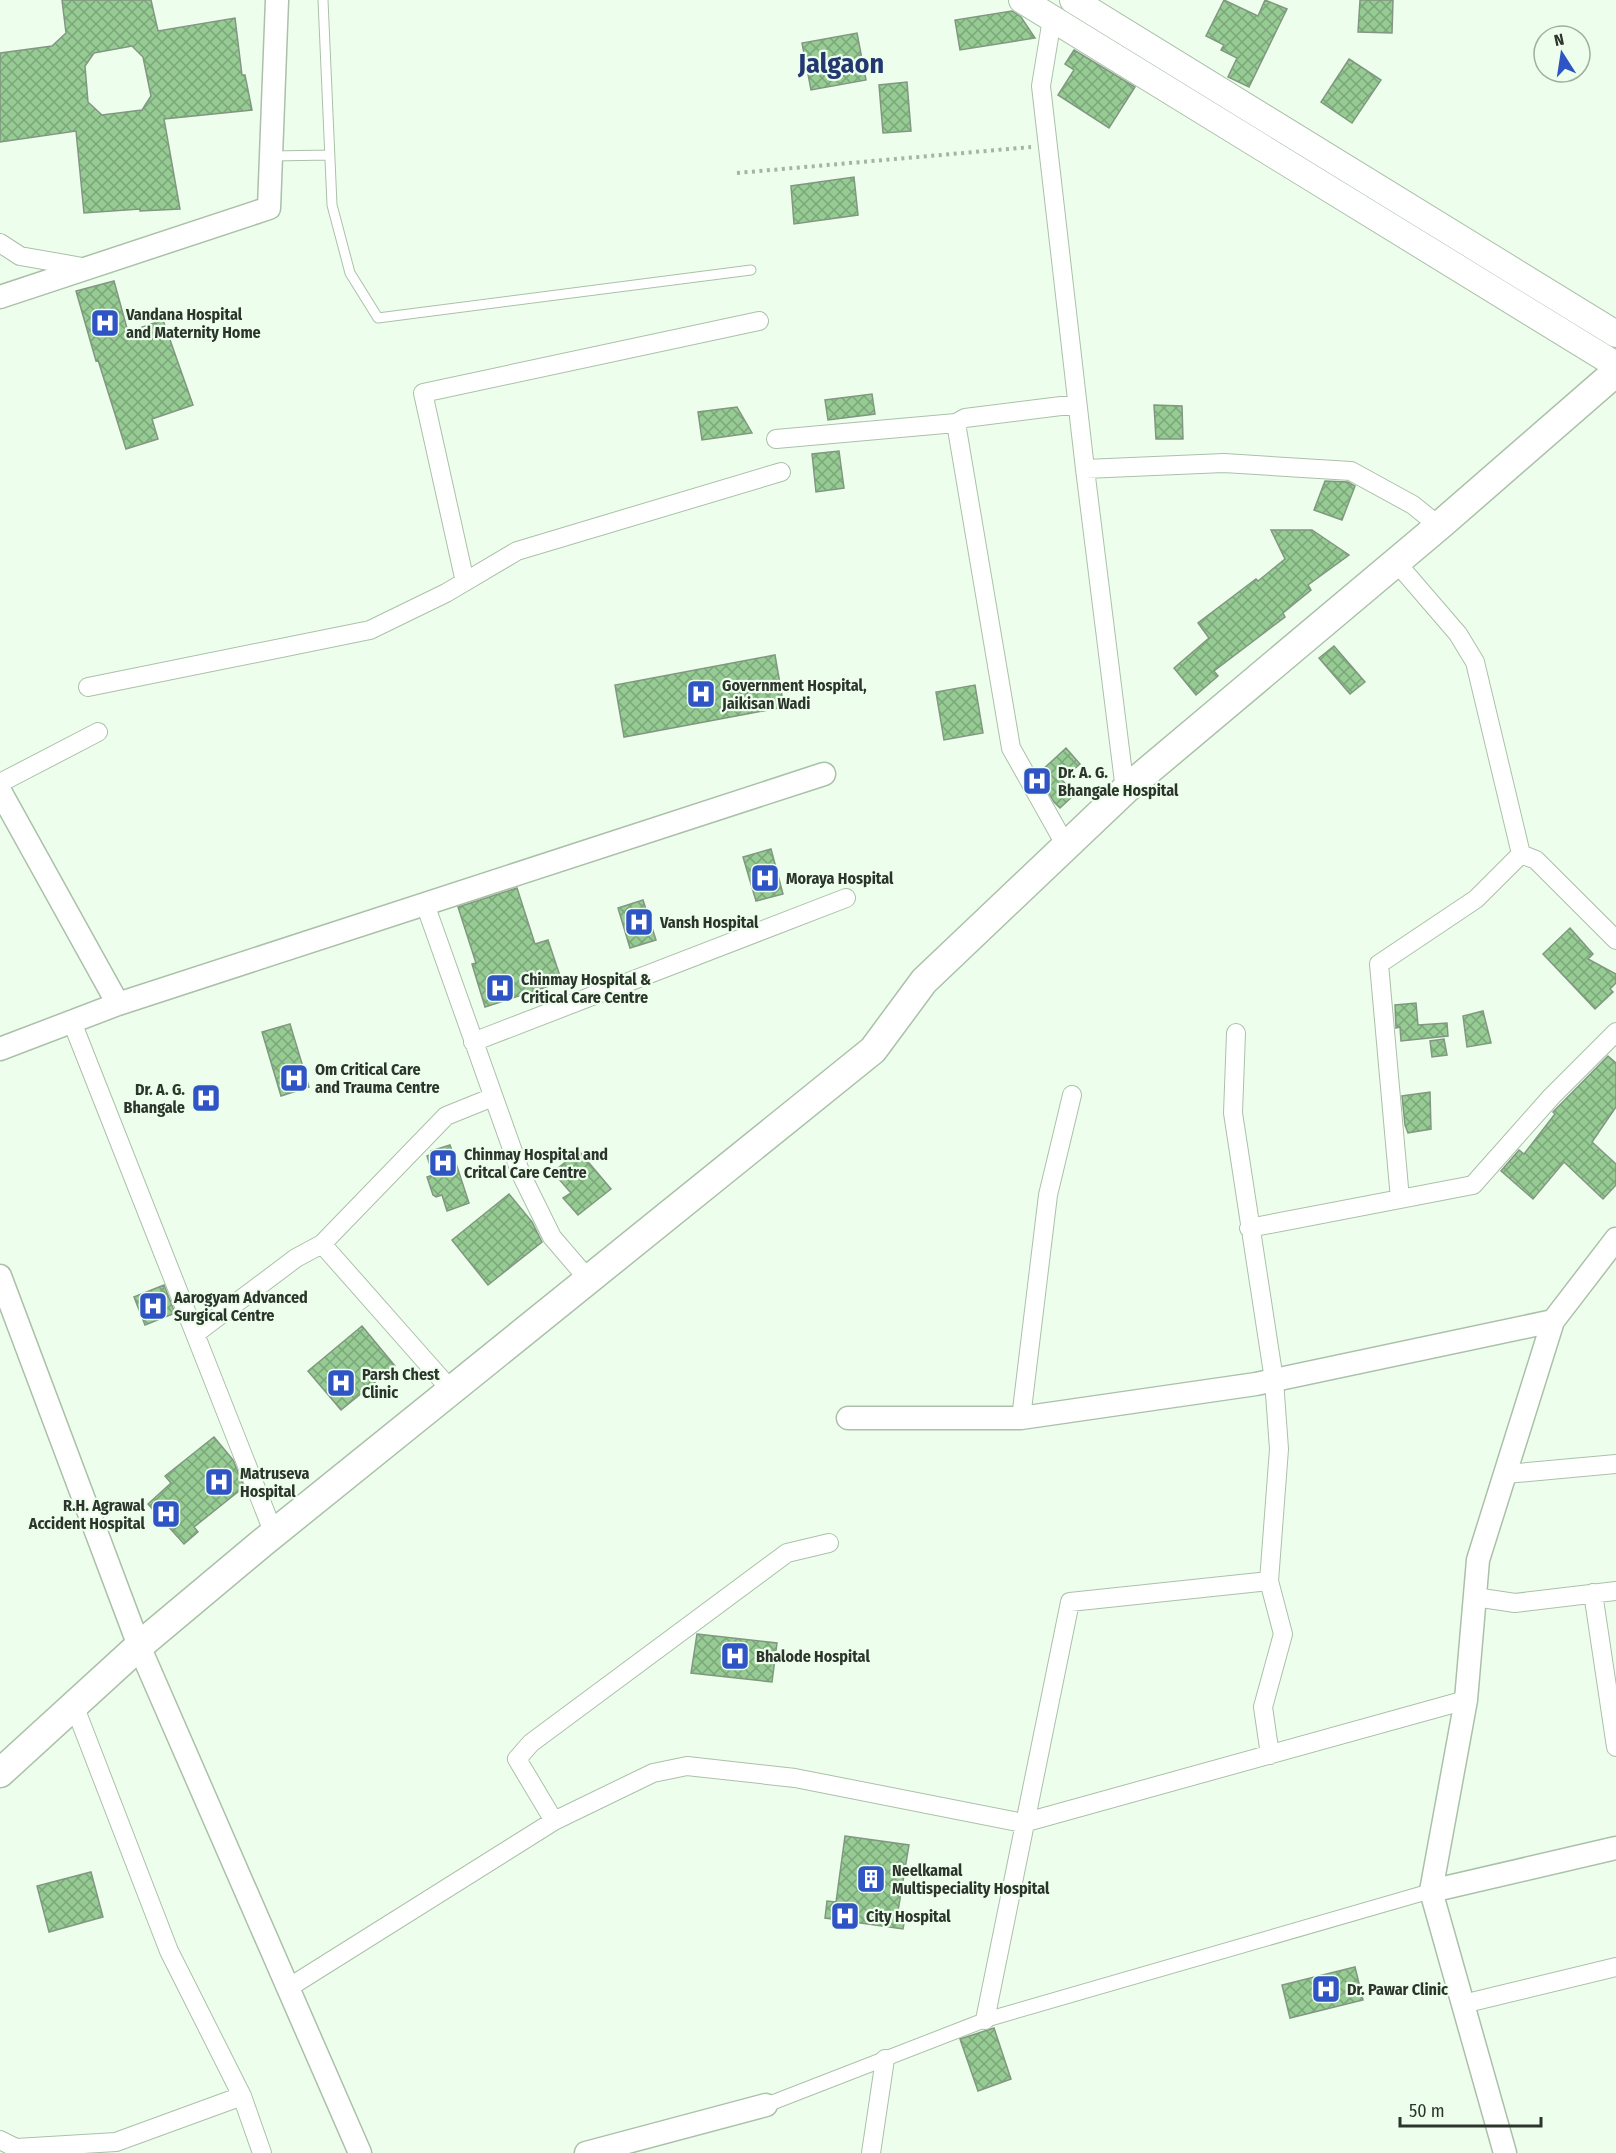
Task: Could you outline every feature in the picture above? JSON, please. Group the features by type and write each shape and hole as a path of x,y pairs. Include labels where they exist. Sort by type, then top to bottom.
{"main road":[{"path":"1022,0 1616,365"},
{"path":"1073,0 1616,334"},
{"path":"0,1773 139,1646 274,1534 873,1050 924,981 1125,790 1439,526 1616,372"}],"street":[{"path":"0,297 269,208 278,0"},
{"path":"1052,19 1041,86 1046,145 1125,790"},
{"path":"0,243 20,256 88,268"},
{"path":"465,582 423,393 759,321"},
{"path":"776,439 956,423 965,418 1077,404"},
{"path":"956,423 1011,748 1066,846"},
{"path":"1085,469 1224,463 1351,471 1413,505 1439,526"},
{"path":"88,687 370,630 446,593 517,551 781,472"},
{"path":"1396,562 1458,634 1475,662 1521,854"},
{"path":"0,783 98,732"},
{"path":"0,1049 118,1004 824,774"},
{"path":"0,791 118,1004"},
{"path":"1521,854 1536,860 1616,940"},
{"path":"1400,1198 1379,964 1476,899 1521,854"},
{"path":"473,1042 846,898"},
{"path":"425,904 521,1174 552,1237 588,1279"},
{"path":"72,1022 274,1534"},
{"path":"1236,1033 1233,1113 1274,1380 1278,1449 1269,1581 1283,1634 1263,1707 1270,1755"},
{"path":"1249,1228 1473,1185 1552,1096 1613,1040"},
{"path":"1021,1418 1048,1195 1072,1095"},
{"path":"195,1334 296,1258 322,1244 446,1116 493,1096"},
{"path":"1504,2153 1431,1891 1466,1700 1478,1560 1553,1321 1616,1239"},
{"path":"322,1244 451,1390"},
{"path":"0,1276 139,1646 360,2153"},
{"path":"848,1418 1021,1418 1274,1380 1553,1321"},
{"path":"1506,1474 1616,1464"},
{"path":"554,1821 517,1759 531,1743 787,1553 829,1543"},
{"path":"985,2020 1023,1823 1070,1602 1269,1581"},
{"path":"1475,1597 1515,1603 1616,1592"},
{"path":"1593,1593 1616,1747"},
{"path":"288,1988 554,1821 653,1773 687,1766 795,1778 1023,1823 1466,1700"},
{"path":"74,1705 169,1951 242,2096 262,2153"},
{"path":"586,2153 766,2105 985,2020 1431,1891 1616,1848"},
{"path":"1463,2004 1616,1967"},
{"path":"872,2153 885,2059"},
{"path":"0,2140 16,2148 118,2147 242,2096"}],"lane":[{"path":"323,0 332,205 350,273 378,318 751,270"},
{"path":"271,156 330,155"}],"path":[{"path":"737,173 1046,145"}],"building":[{"path":"62,0 151,0 158,31 235,18 242,75 245,75 252,110 164,119 180,209 84,213 76,131 0,142 0,53 52,46 66,33","holes":["132,46 143,57 151,96 142,110 102,115 88,102 85,66 94,53"]},
{"path":"1224,0 1258,16 1265,0 1287,9 1249,87 1228,77 1237,58 1221,50 1224,45 1206,36"},
{"path":"1360,0 1393,0 1392,33 1358,32"},
{"path":"1012,11 1021,17 1035,38 960,50 955,20"},
{"path":"857,33 866,80 811,90 802,43"},
{"path":"1074,50 1135,87 1109,128 1058,95 1074,70 1065,64"},
{"path":"1349,59 1381,80 1352,123 1321,102"},
{"path":"907,82 911,131 883,133 879,85"},
{"path":"854,177 858,215 794,224 791,186"},
{"path":"114,281 128,332 163,320 193,405 152,419 158,439 126,449 98,360 96,361 76,291"},
{"path":"872,394 875,414 828,420 825,400"},
{"path":"1154,405 1182,406 1183,439 1156,439"},
{"path":"737,407 752,433 702,440 698,412"},
{"path":"839,451 844,488 816,492 812,454"},
{"path":"1325,481 1348,482 1355,486 1342,520 1314,510"},
{"path":"1271,530 1312,530 1349,555 1308,585 1311,590 1283,613 1285,617 1214,671 1218,676 1196,695 1174,668 1209,638 1198,623 1285,559"},
{"path":"1334,646 1365,682 1350,694 1319,658"},
{"path":"775,655 784,707 624,737 615,685"},
{"path":"975,685 983,733 944,740 936,692"},
{"path":"1066,748 1080,764 1062,780 1075,794 1060,808 1038,774"},
{"path":"771,849 783,894 756,901 743,857"},
{"path":"517,888 535,944 548,940 562,982 485,1007 472,964 476,963 458,907"},
{"path":"643,900 656,940 630,948 618,908"},
{"path":"1570,928 1593,954 1588,959 1616,974 1616,983 1610,989 1613,992 1595,1009 1543,954"},
{"path":"1416,1003 1418,1025 1447,1023 1448,1036 1401,1041 1400,1027 1396,1028 1395,1005"},
{"path":"1483,1011 1491,1043 1467,1047 1463,1016"},
{"path":"290,1024 309,1087 281,1096 262,1032"},
{"path":"1444,1039 1447,1055 1432,1057 1430,1041"},
{"path":"1608,1056 1616,1063 1616,1107 1592,1142 1616,1164 1616,1185 1603,1199 1564,1162 1533,1199 1501,1171 1519,1150 1524,1154 1555,1114 1553,1112"},
{"path":"1430,1092 1431,1129 1408,1133 1402,1096"},
{"path":"450,1145 469,1203 447,1211 442,1195 436,1197 433,1195 427,1177 433,1175 427,1156 432,1154 431,1151"},
{"path":"579,1151 611,1189 578,1215 563,1198 571,1193 553,1172"},
{"path":"509,1194 532,1222 542,1242 488,1285 452,1240"},
{"path":"164,1285 175,1313 145,1325 134,1297"},
{"path":"362,1326 395,1366 341,1410 308,1371"},
{"path":"214,1437 233,1460 244,1487 194,1527 198,1532 184,1544 148,1504 171,1483 165,1476"},
{"path":"697,1634 777,1643 772,1682 691,1673"},
{"name":"Neelkamal Multispeciality Hospital","path":"845,1836 909,1845 898,1911 906,1912 903,1929 825,1918 827,1901 836,1902"},
{"path":"91,1872 103,1917 49,1932 37,1886"},
{"path":"1355,1967 1363,2000 1290,2018 1282,1985"},
{"path":"994,2028 1011,2079 978,2091 960,2039"}],"place":[{"name":"Vandana Hospital and Maternity Home","path":"105,323"},
{"name":"Government Hospital, Jaikisan Wadi","path":"701,694"},
{"name":"Dr. A. G. Bhangale Hospital","path":"1037,781"},
{"name":"Moraya Hospital","path":"765,878"},
{"name":"Vansh Hospital","path":"639,922"},
{"name":"Chinmay Hospital & Critical Care Centre","path":"500,988"},
{"name":"Om Critical Care and Trauma Centre","path":"294,1078"},
{"name":"Dr. A. G. Bhangale","path":"206,1098"},
{"name":"Chinmay Hospital and Critcal Care Centre","path":"443,1163"},
{"name":"Aarogyam Advanced Surgical Centre","path":"153,1306"},
{"name":"Parsh Chest Clinic","path":"341,1383"},
{"name":"Matruseva Hospital","path":"219,1482"},
{"name":"R.H. Agrawal Accident Hospital","path":"166,1514"},
{"name":"Bhalode Hospital","path":"735,1656"},
{"name":"Neelkamal Multispeciality Hospital","path":"871,1879"},
{"name":"City Hospital","path":"845,1916"},
{"name":"Dr. Pawar Clinic","path":"1326,1989"}],"district":[{"name":"Jalgaon","path":"841,63"}]}
